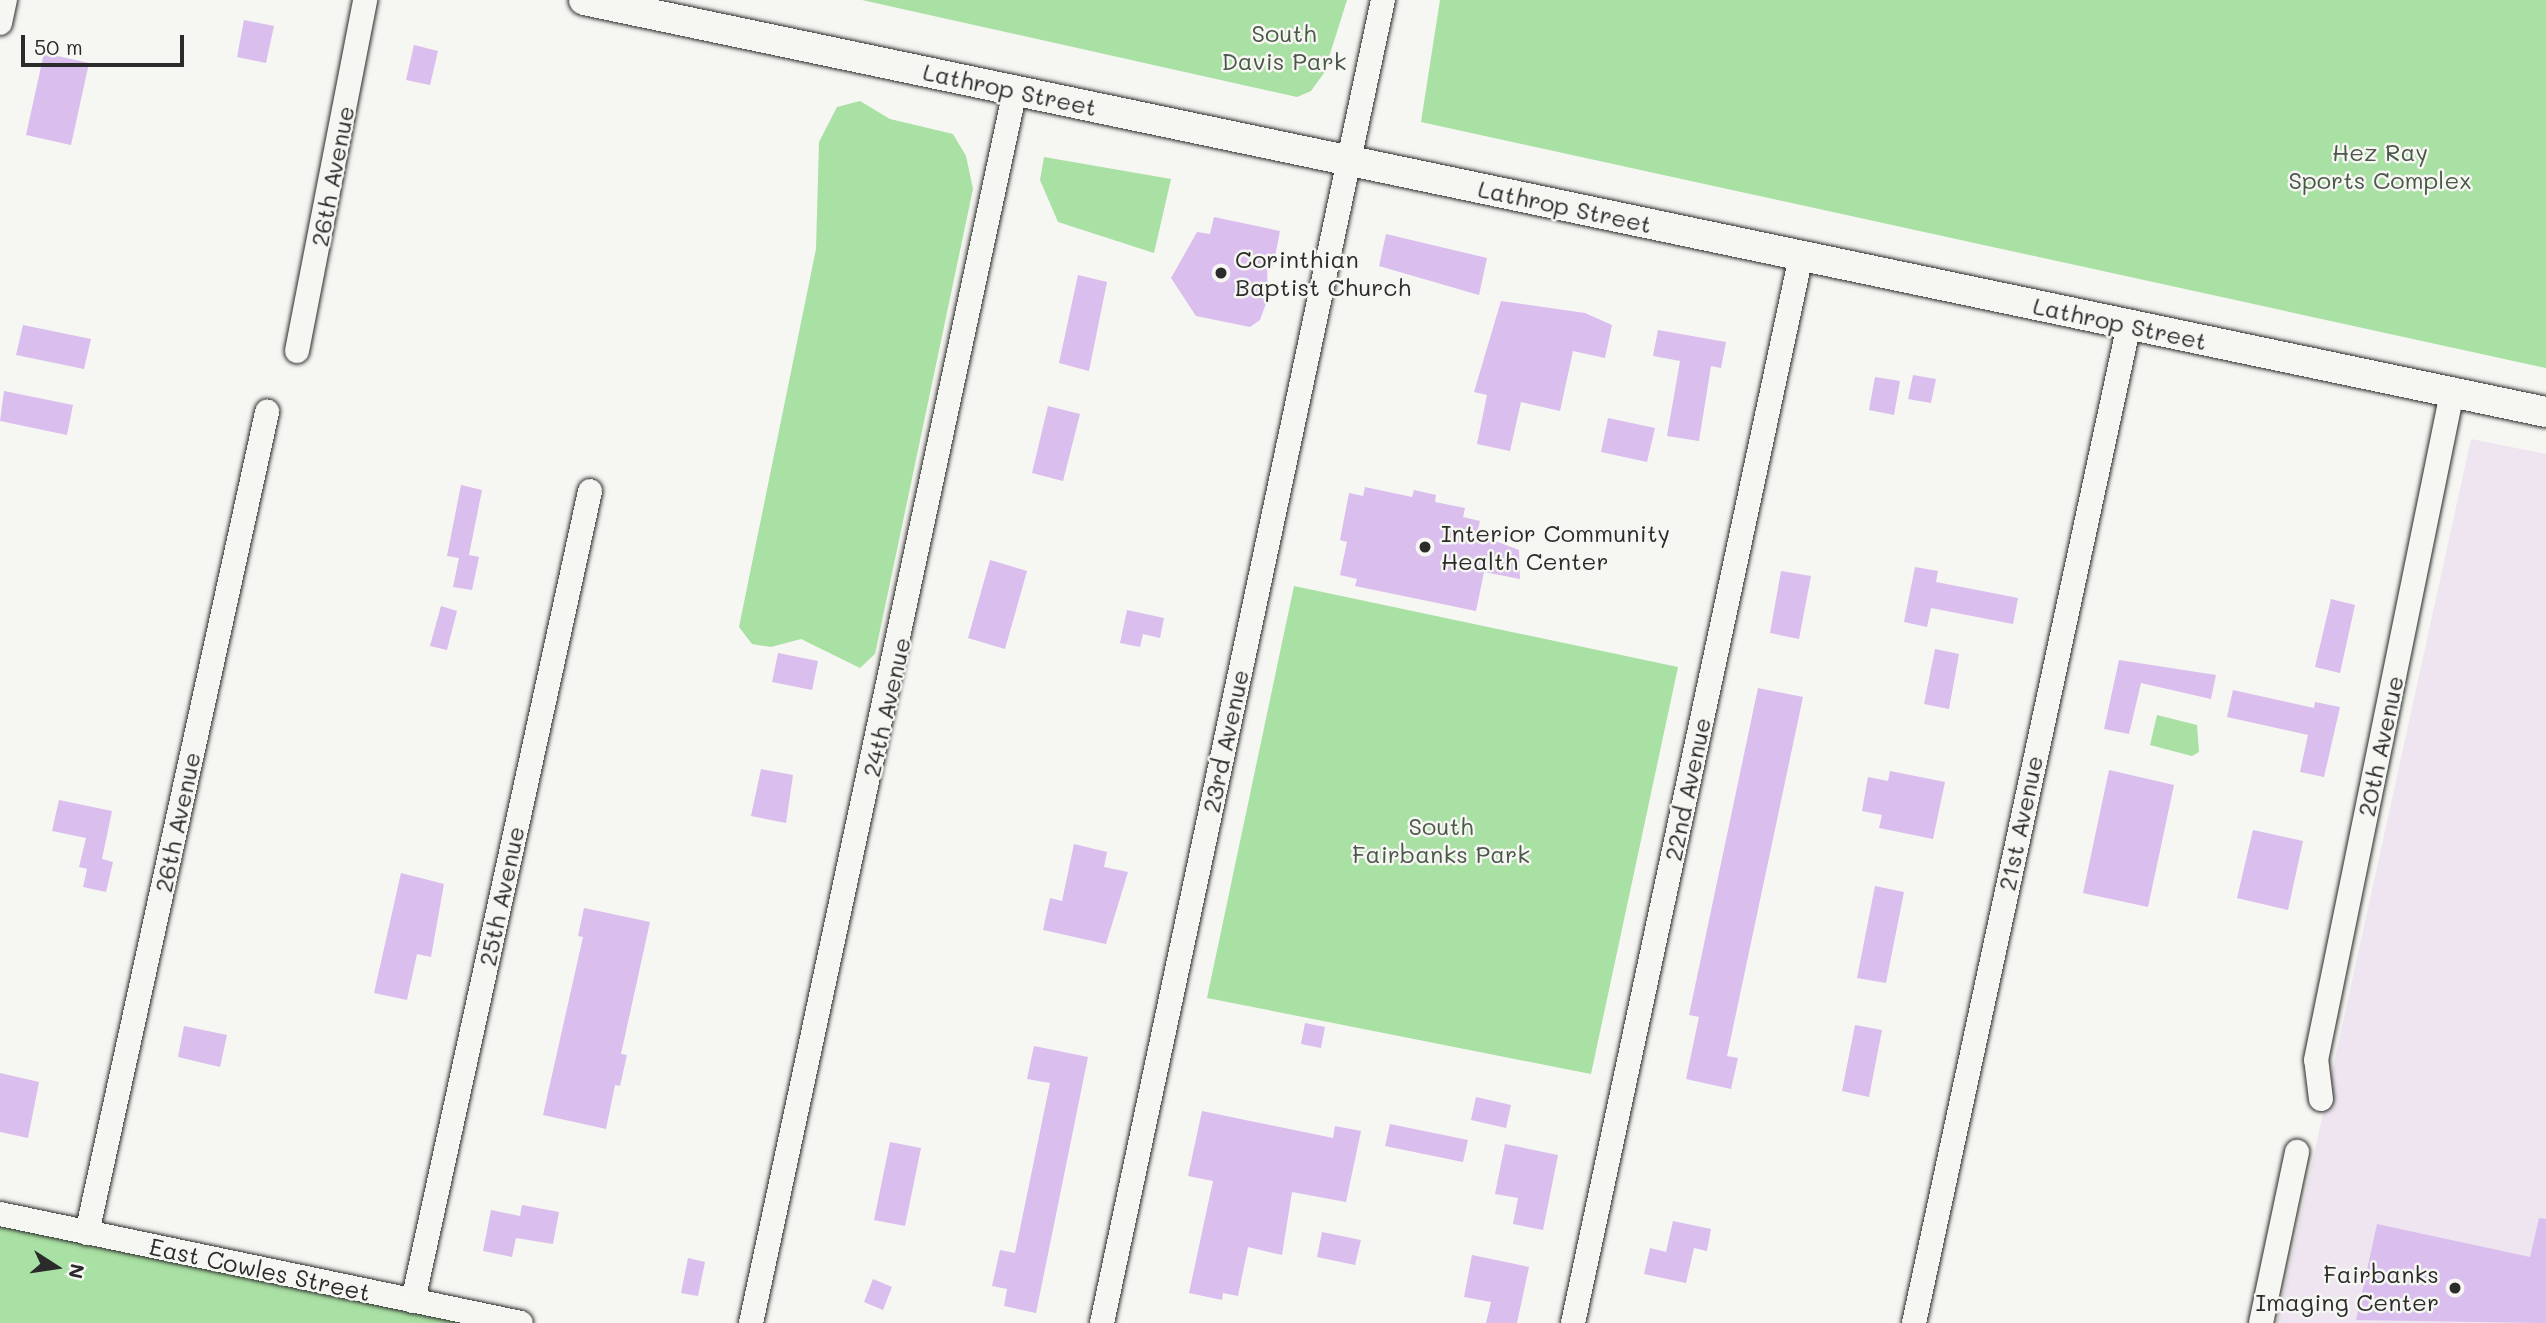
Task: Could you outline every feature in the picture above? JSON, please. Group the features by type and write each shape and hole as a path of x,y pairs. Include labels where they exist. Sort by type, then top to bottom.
{"main road":[{"name":"Lathrop Street","path":"584,0 679,10 1015,90 2546,412"}],"street":[{"path":"0,23 5,0"},
{"name":"26th Avenue","path":"297,351 365,0"},
{"name":"23rd Avenue","path":"1102,1323 1383,0"},
{"name":"24th Avenue","path":"751,1323 1015,90"},
{"name":"22nd Avenue","path":"1573,1323 1801,256"},
{"name":"21st Avenue","path":"1914,1323 2129,324"},
{"name":"20th Avenue","path":"2321,1099 2316,1060 2452,393"},
{"name":"26th Avenue","path":"87,1233 267,412"},
{"name":"25th Avenue","path":"413,1301 590,491"},
{"path":"2261,1323 2297,1152"},
{"name":"East Cowles Street","path":"0,1214 521,1323"}],"shaded area":[{"path":"2471,439 2546,454 2546,1323 2277,1323"}],"green space":[{"name":"South Davis Park","path":"862,0 1347,0 1324,73 1311,91 1297,97"},
{"name":"Hez Ray Sports Complex","path":"1440,0 2546,0 2546,368 1421,122"},
{"path":"860,101 890,119 953,134 966,156 973,189 875,654 860,668 801,639 771,647 752,644 739,627 816,249 819,142 837,107"},
{"path":"1044,157 1171,179 1154,253 1058,222 1040,180"},
{"name":"South Fairbanks Park","path":"1294,586 1678,667 1591,1074 1207,998"},
{"path":"2157,715 2197,725 2199,752 2192,756 2150,745"},
{"path":"0,1222 521,1323 0,1323"}],"building":[{"path":"244,20 274,26 266,63 237,57"},
{"path":"414,45 438,51 430,85 406,80"},
{"path":"44,53 89,63 71,145 26,135"},
{"name":"Corinthian Baptist Church","path":"1214,217 1280,231 1273,267 1267,266 1268,298 1260,320 1250,327 1196,316 1171,278 1197,232 1210,234"},
{"path":"1386,234 1487,258 1479,295 1379,266"},
{"path":"1078,275 1107,282 1089,371 1059,363"},
{"path":"1501,301 1585,313 1612,325 1605,358 1573,351 1560,411 1521,402 1510,451 1477,444 1487,395 1474,392"},
{"path":"23,325 91,339 84,369 16,355"},
{"path":"1658,330 1726,342 1721,368 1711,366 1699,441 1667,436 1680,361 1653,356"},
{"path":"1913,375 1936,379 1931,403 1908,399"},
{"path":"1875,377 1900,381 1894,415 1869,410"},
{"path":"4,391 73,405 67,435 0,421"},
{"path":"1048,406 1080,414 1063,481 1032,473"},
{"path":"1608,418 1655,428 1647,462 1601,452"},
{"path":"461,485 482,490 469,555 479,557 472,590 453,587 459,558 447,556"},
{"name":"Interior Community Health Center","path":"1365,487 1412,497 1414,490 1436,495 1435,502 1465,508 1463,517 1480,521 1477,534 1519,550 1520,579 1484,572 1476,611 1355,586 1357,579 1340,575 1347,542 1340,540 1349,493 1363,496"},
{"path":"990,560 1027,571 1005,649 968,638"},
{"path":"1915,567 1938,571 1936,582 2018,598 2013,624 1931,608 1927,627 1904,622"},
{"path":"1781,571 1811,576 1799,639 1770,633"},
{"path":"2331,599 2355,605 2340,673 2315,667"},
{"path":"441,606 457,611 447,650 430,646"},
{"path":"1127,610 1164,618 1160,638 1143,634 1140,647 1120,643"},
{"path":"1935,649 1959,654 1949,709 1924,704"},
{"path":"778,653 818,661 812,690 772,682"},
{"path":"2119,660 2216,675 2211,699 2141,683 2129,734 2104,729"},
{"path":"1758,688 1803,697 1727,1056 1738,1058 1731,1089 1686,1079 1699,1017 1689,1015"},
{"path":"2233,690 2314,708 2315,702 2340,707 2324,777 2300,772 2308,735 2227,717"},
{"path":"761,769 793,775 786,823 751,816"},
{"path":"2109,770 2174,785 2148,907 2083,893"},
{"path":"1890,771 1945,782 1933,839 1879,828 1882,815 1862,811 1868,777 1888,781"},
{"path":"59,800 112,811 102,859 113,862 106,892 83,887 87,869 79,867 86,838 52,831"},
{"path":"2253,830 2303,841 2288,910 2237,898"},
{"path":"1074,844 1107,852 1104,867 1128,872 1106,944 1043,930 1050,898 1062,901"},
{"path":"401,873 444,884 431,957 417,954 407,1000 374,993"},
{"path":"1875,886 1904,892 1886,983 1857,978"},
{"path":"584,908 650,922 621,1054 627,1055 620,1086 615,1085 606,1129 543,1115 583,937 578,936"},
{"path":"1305,1023 1325,1027 1321,1048 1301,1044"},
{"path":"1855,1025 1882,1030 1869,1097 1842,1091"},
{"path":"184,1026 227,1035 220,1067 178,1057"},
{"path":"1034,1046 1088,1057 1036,1313 1004,1306 1007,1289 992,1286 1000,1250 1015,1253 1050,1083 1027,1079"},
{"path":"0,1073 39,1082 28,1138 0,1132"},
{"path":"1476,1097 1511,1105 1506,1128 1471,1120"},
{"path":"1202,1111 1333,1138 1335,1126 1361,1131 1346,1202 1292,1192 1282,1255 1248,1247 1238,1296 1223,1293 1222,1300 1189,1293 1213,1181 1188,1176"},
{"path":"1390,1124 1468,1140 1463,1162 1385,1146"},
{"path":"890,1142 921,1148 905,1226 874,1220"},
{"path":"1505,1144 1558,1155 1543,1230 1513,1224 1518,1198 1495,1194"},
{"path":"522,1205 559,1212 553,1244 516,1238 512,1257 483,1251 491,1210 520,1216"},
{"name":"Fairbanks Imaging Center","path":"2539,1218 2546,1219 2546,1323 2356,1320 2377,1224 2530,1257"},
{"path":"1673,1221 1711,1229 1707,1251 1694,1248 1686,1283 1644,1274 1650,1248 1666,1252"},
{"path":"1322,1232 1361,1240 1355,1265 1317,1257"},
{"path":"1472,1255 1529,1267 1517,1323 1486,1323 1491,1302 1464,1297"},
{"path":"688,1258 705,1262 698,1296 681,1293"},
{"path":"873,1279 892,1287 883,1310 864,1302"}],"place":[{"name":"Corinthian Baptist Church","path":"1221,273"},
{"name":"Interior Community Health Center","path":"1425,547"},
{"name":"Fairbanks Imaging Center","path":"2455,1288"}]}
